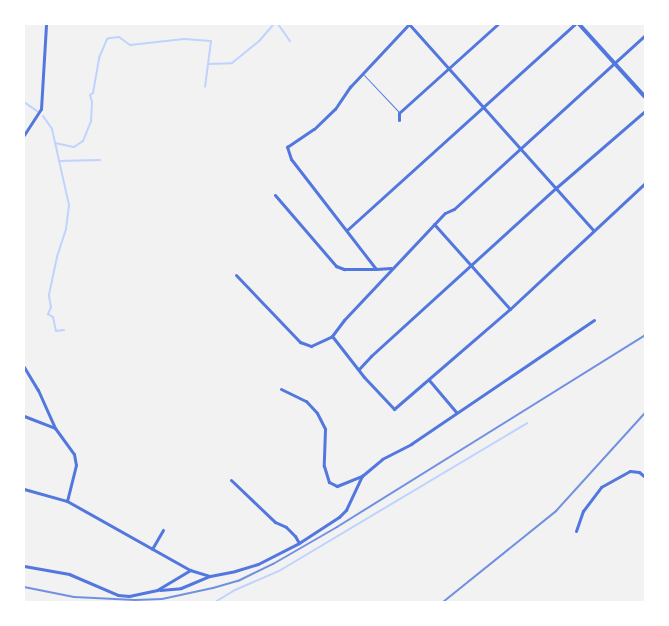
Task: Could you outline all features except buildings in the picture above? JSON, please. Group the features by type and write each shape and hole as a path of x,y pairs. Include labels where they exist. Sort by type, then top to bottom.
{"street":[{"path":"24,135 41,109 46,24"},
{"path":"376,270 291,159 287,147 321,123 335,109 350,87 409,24 557,187 593,230"},
{"path":"399,120 399,113 498,24"},
{"path":"347,230 575,24"},
{"path":"580,24 645,97"},
{"path":"236,275 300,342 311,346 332,336 344,320 445,213 454,209 645,35"},
{"path":"360,369 371,356 557,187 645,111"},
{"path":"332,336 394,409 510,309 645,183"},
{"path":"275,195 336,266 344,269 376,270 392,268"},
{"path":"434,224 510,309"},
{"path":"281,389 306,401 317,413 325,429 325,476 329,482 337,486 362,476 382,459 410,444 594,320"},
{"path":"24,367 38,390 55,428 70,446 76,460 74,480 67,501"},
{"path":"429,380 456,412"},
{"path":"24,416 55,428"},
{"path":"576,531 583,512 601,487 630,470 639,472 645,477"},
{"path":"157,590 181,588 210,576 258,564 299,543 339,517 346,510 362,476"},
{"path":"231,480 276,522 286,527 296,536 299,543"},
{"path":"24,489 67,501 118,532 190,570 210,576"},
{"path":"152,549 163,530"},
{"path":"24,566 69,574 118,595 139,596 157,590 190,570"}],"lane":[{"path":"363,75 399,113"}],"waterway":[{"path":"208,64 232,63 260,40 274,24"},
{"path":"278,24 290,41"},
{"path":"55,143 74,147 83,141 91,121 92,102 90,95 93,93 99,58 107,39 119,37 130,45 184,39 211,41 205,87"},
{"path":"24,102 37,111"},
{"path":"43,116 52,129 69,205 66,229 57,257 49,296 51,307 48,314 53,317 56,331 64,330"},
{"path":"59,161 100,160"},
{"path":"215,602 235,590 279,571 527,423"}],"railway":[{"path":"24,587 74,597 135,600 162,599 238,581 273,564 337,527 645,335"},
{"path":"443,602 556,511 645,413"}]}
